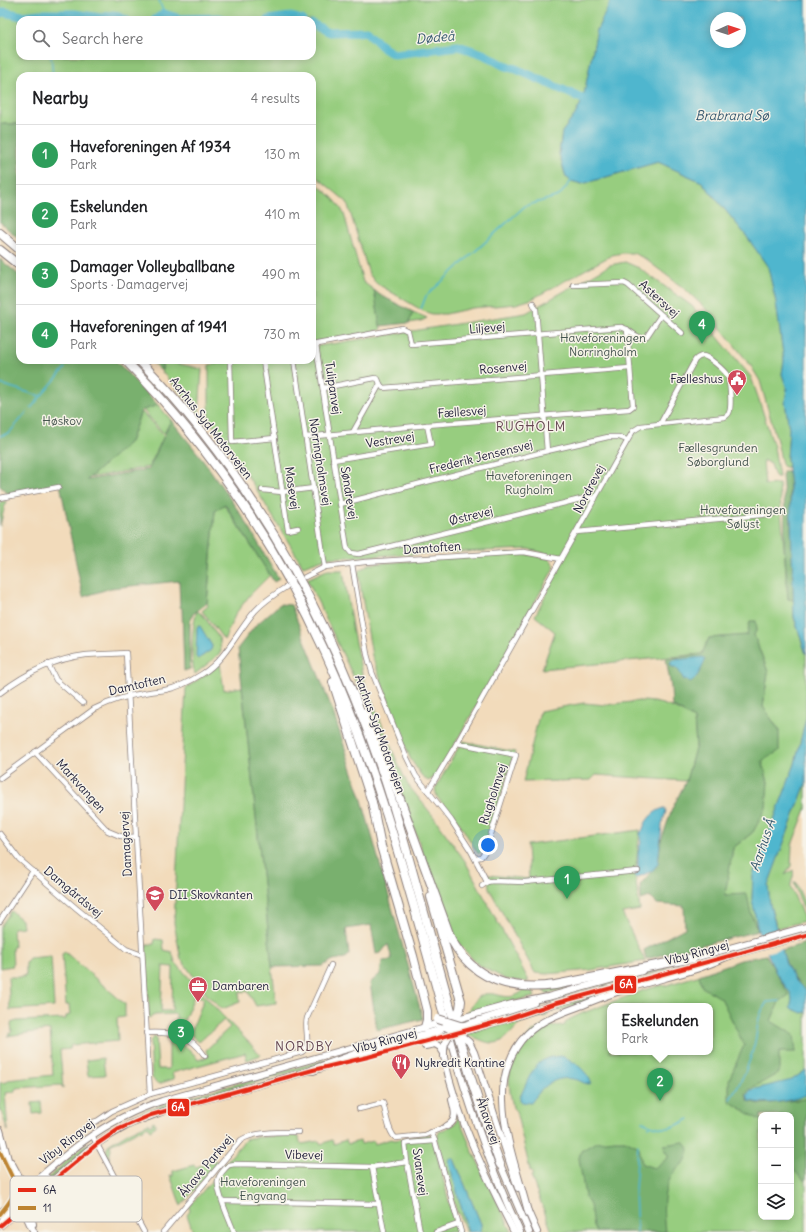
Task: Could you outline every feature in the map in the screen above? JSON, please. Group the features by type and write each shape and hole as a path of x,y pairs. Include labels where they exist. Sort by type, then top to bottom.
{"highway":[{"path":"0,233 16,247"},
{"path":"0,250 16,263"},
{"name":"Aarhus Syd Motorvejen","path":"129,364 175,414 233,489 267,541 307,614 342,691 374,776 450,1026"},
{"name":"Aarhus Syd Motorvejen","path":"143,364 181,405 242,485 281,546 315,609 350,685 386,786 413,871 476,1096 500,1164"},
{"path":"315,609 357,690 382,751 449,932 455,945 463,956 480,971 491,978 512,985 524,987 542,987 693,958"},
{"path":"307,614 336,690 372,802 381,846 413,956 428,1016 425,1027"},
{"path":"405,812 460,997 461,1007 450,1026"},
{"path":"413,956 423,982 430,1009 450,1026"},
{"path":"313,1070 366,1051 450,1026 473,1028"}],"main road":[{"name":"Viby Ringvej","path":"473,1028 518,1016 548,997 806,927"},
{"name":"Viby Ringvej","path":"59,1176 97,1144 119,1129 151,1115 313,1070 414,1044 450,1026 505,1006 539,1003 553,1004 806,935"},
{"path":"528,1212 512,1153 503,1100 503,1088 507,1068 512,1054 527,1034 538,1025 559,1014 626,989 693,970 732,955"},
{"path":"443,1052 450,1026 466,1039 474,1052 512,1170 537,1232"},
{"name":"Viby Ringvej","path":"42,1176 67,1154 92,1135 126,1114 149,1105 425,1027 450,1026"},
{"name":"Åhavevej","path":"450,1026 457,1061 479,1132 520,1232"},
{"path":"414,1044 424,1046 435,1044 440,1047 443,1052 448,1075 471,1141 514,1232"},
{"path":"444,1127 453,1122 456,1116 447,1084 448,1075"},
{"path":"0,1130 3,1153 11,1176"},
{"path":"3,1153 18,1176"},
{"path":"47,1176 67,1154"},
{"path":"500,1164 528,1232"},
{"name":"Viby Ringvej","path":"0,1213 10,1204"},
{"path":"0,1224 10,1210"},
{"name":"Viby Ringvej","path":"0,1224 10,1216"},
{"path":"30,1222 34,1232"},
{"path":"32,1222 34,1232"}],"street":[{"name":"Astersvej","path":"573,285 624,283 682,333"},
{"path":"533,303 536,309 547,450"},
{"name":"Liljevej","path":"316,345 402,328 408,331 411,344 621,327 628,329 639,338 643,338 647,336 661,315"},
{"path":"628,329 630,368"},
{"name":"Tulipanvej","path":"316,355 323,388 329,434"},
{"path":"699,357 707,357 727,374 731,408 728,415 725,417 660,424 694,360 699,357"},
{"path":"227,364 232,442 275,438"},
{"name":"Mosevej","path":"264,364 288,530 298,528"},
{"name":"Norringholmsvej","path":"295,364 325,567"},
{"name":"Rosenvej","path":"380,384 383,388 630,368"},
{"name":"Fællesvej","path":"306,436 629,409 633,406 630,368"},
{"path":"323,388 375,378 378,379 380,384 353,432"},
{"name":"Nordrevej","path":"561,559 627,440 636,429 641,426 660,424"},
{"name":"Vestrevej","path":"334,460 431,444 427,425"},
{"name":"Søndrevej","path":"329,434 347,548 351,553"},
{"name":"Frederik Jensensvej","path":"340,504 547,450 608,437 618,437 627,440"},
{"path":"0,498 59,487"},
{"path":"262,490 282,492 314,488"},
{"name":"Østrevej","path":"351,553 359,554 589,497 595,499"},
{"path":"577,532 781,512"},
{"name":"Damtoften","path":"305,577 325,567 352,564 511,553 538,554 561,559"},
{"path":"428,792 561,559"},
{"path":"352,564 367,654 372,672 404,754 416,776 451,820 475,858 487,882"},
{"name":"Damtoften","path":"0,778 94,709 107,702 128,696 166,690 201,675 214,665 224,654 256,610 269,598 286,587"},
{"name":"Damagervej","path":"48,664 86,655 126,653 150,1094"},
{"path":"0,693 20,678 48,664 56,680 83,703"},
{"name":"Rugholmvej","path":"457,743 516,755 486,850 481,857 475,858"},
{"name":"Markvangen","path":"36,752 108,830 120,836 136,837"},
{"name":"Damgårdsvej","path":"0,834 19,859 33,871 121,945 142,955"},
{"path":"0,921 33,871"},
{"path":"482,886 487,882 497,880 525,882 638,871"},
{"path":"90,1123 112,1111 150,1094 302,1052 307,1048 305,1024 307,1018 331,965"},
{"path":"146,1033 169,1032 181,1035 194,1043 205,1056"},
{"path":"358,1109 383,1103 391,1132 396,1138 421,1136 444,1127"},
{"name":"Åhave Parkvej","path":"162,1232 241,1140 257,1134 298,1132"},
{"path":"431,1132 435,1141 461,1232"},
{"path":"92,1135 114,1176"},
{"name":"Svanevej","path":"420,1232 407,1162 406,1144 435,1141"},
{"name":"Vibevej","path":"223,1201 218,1182 226,1168 230,1165 372,1167 407,1162"},
{"path":"372,1167 384,1232"},
{"path":"234,1232 223,1201 378,1204"},
{"path":"138,1222 143,1232"},
{"path":"436,1232 458,1224"}],"green space":[{"path":"0,0 611,0 597,30 583,99 575,115 562,132 559,154 566,177 571,181 582,184 658,162 702,182 745,234 768,267 776,302 784,361 782,374 787,389 785,401 789,429 787,459 788,467 784,467 782,464 760,381 751,366 705,308 686,290 644,258 633,253 612,255 532,299 516,304 472,308 446,314 432,314 423,311 376,283 369,274 347,202 316,176 316,72 16,72 16,124 0,124"},
{"path":"0,124 16,124 16,236 0,222"},
{"path":"316,183 334,200 344,214 363,282 374,290 381,330 316,342"},
{"name":"Høskov","path":"0,259 16,273 16,364 119,364 158,405 141,411 130,442 87,480 149,469 171,420 204,461 246,522 279,579 274,582 225,504 215,511 207,603 193,614 190,621 190,669 184,671 182,608 180,607 179,581 111,588 83,597 60,484 8,494 0,486"},
{"path":"625,262 639,268 692,306 751,377 774,447 779,477 776,477 774,474 771,464 763,460 765,485 779,484 788,599 794,600 794,618 806,654 806,718 795,764 753,875 752,899 758,931 751,914 724,896 733,848 753,832 768,782 762,761 779,730 763,707 768,672 754,635 709,638 702,654 542,669 555,632 535,616 564,558 528,549 326,558 303,566 256,489 227,444 209,420 209,365 316,364 316,346 526,313 610,265"},
{"path":"374,290 380,295 413,312 409,323 380,326"},
{"path":"413,312 427,318 421,321 409,323"},
{"path":"154,364 162,364 162,372"},
{"path":"162,364 180,364 202,369 199,414 162,372"},
{"path":"158,405 171,420 164,434 143,410"},
{"path":"141,411 164,436 149,467 88,478 130,442"},
{"path":"784,471 789,471 794,600 788,599 784,542 785,512 782,475"},
{"path":"6,501 0,526 0,502"},
{"path":"224,504 270,575 250,595 236,613 224,640 202,611 208,606 207,603 215,511"},
{"path":"505,554 525,554 550,559 555,566 437,776 428,781 421,775 410,758 372,656 358,572 369,564"},
{"path":"327,570 343,570 353,633 363,678 408,785 433,816 465,861 528,979 528,982 505,979 477,964 454,938 365,701 307,579"},
{"path":"280,604 291,605 332,709 362,800 423,1019 377,1030 370,983 380,974 382,961 392,960 388,944 381,953 376,954 371,925 346,929 349,954 345,958 333,960 323,966 272,967 238,648 255,626"},
{"path":"197,611 203,615 219,638 221,652 195,674 192,652 195,617","holes":["199,626 212,646 211,650 198,659 197,627"]},
{"path":"750,621 756,621 757,629 754,635 768,672 763,707 779,730 779,751 762,761 768,782 766,808 753,832 733,848 725,895 747,894 751,914 758,931 646,959 644,950 685,928 684,906 657,904 650,897 641,900 640,885 658,864 661,841 672,809 686,781 696,745 694,719 672,706 671,687 666,659 702,654 709,638 747,635"},
{"path":"220,664 224,690 242,687 276,1003 256,1006 248,991 239,993 240,1002 222,1009 207,995 181,959 174,923 186,688"},
{"path":"639,701 662,704 694,719 696,745 686,781 596,775 591,780 523,782 540,711 584,703 606,705"},
{"path":"462,741 515,752 483,851 478,854 460,824 437,797 435,789"},
{"path":"806,783 806,809 792,845 791,866 785,875 793,870 791,888 805,921 777,928 770,905 768,885"},
{"path":"640,830 635,875 640,910 622,913 645,961 591,970 547,974 535,973 489,888 488,875 529,879 527,845"},
{"path":"794,882 796,882 804,901 806,913 798,896"},
{"path":"11,911 22,920 23,927 13,928 13,966 0,968 0,927"},
{"path":"155,939 163,940 164,950 172,952 175,962 221,1014 261,1055 247,1060 245,1053 172,1073 174,1079 158,1084 152,1078 150,1041 155,1036 158,1069 169,1069 169,1041 186,1047 198,1060 208,1057 206,1050 230,1027 224,1020 199,1042 190,1034 204,999 195,994 180,1030 176,1030 176,1014 155,1015 149,1018 146,945 154,944","holes":["163,966 173,967 172,1011 161,1011"]},
{"path":"766,942 551,1001 550,1000"},
{"path":"806,943 806,991 797,982 791,972 782,950"},
{"path":"65,952 125,1004 125,1017 117,1018 118,1041 71,1045 70,1049 60,1050 63,1088 61,1085 16,1088 14,1092 5,1093 8,1131 0,1108 0,1083 6,1082 7,1080 53,1075 50,1030 7,1036 12,1032 11,1023 17,1021 66,1019 66,1016 70,1015 69,1005 66,1005 62,954"},
{"path":"766,955 776,973 791,994 792,1000 802,1013 806,1012 806,1070 792,1080 806,1086 806,1232 552,1232 531,1176 533,1175 530,1170 510,1092 509,1079 511,1067 518,1048 533,1031 549,1024 554,1027 565,1025 565,1023 570,1019 607,1004 607,1055 713,1055 713,1003 610,1003 647,989 664,986"},
{"path":"766,955 789,995 779,1002 771,1021 794,1035 796,1052 779,1052 779,1073 750,1089 746,1094 748,1101 761,1104 806,1099 806,1180 804,1180 794,1171 794,1112 758,1112 758,1119 729,1101 729,1080 744,1045 721,998 702,987 699,975 741,960"},
{"path":"51,956 54,1007 10,1010 8,977 24,977 24,975 26,975 26,963 29,958"},
{"path":"591,981 546,994 544,990"},
{"path":"524,990 532,990 535,997 503,1003 465,1014 482,995 492,994 507,997 518,994"},
{"path":"598,995 598,997 558,1011 555,1007"},
{"path":"544,1010 548,1015 527,1019 518,1025 502,1041 497,1043 491,1043 467,1036 466,1033 519,1019"},
{"path":"428,1029 428,1031 385,1042 306,1068 150,1112 120,1125 100,1137 130,1118 163,1104 332,1058"},
{"path":"103,1058 105,1075 88,1076 86,1060"},
{"path":"41,1102 42,1113 33,1114 32,1103"},
{"path":"458,1117 473,1152 512,1232 481,1232 481,1224 454,1159 451,1158 449,1163 468,1232 466,1232 459,1213 457,1213 437,1138 439,1132 455,1124"},
{"path":"154,1121 156,1126 150,1130 148,1126 110,1145 111,1148 109,1159 106,1152 108,1145 129,1132 149,1123 150,1125 153,1125 152,1122"},
{"name":"Haveforeningen Engvang","path":"429,1134 433,1139 454,1222 460,1232 193,1232 187,1215 190,1211 189,1207 245,1140 249,1138 292,1135 299,1137 302,1144 319,1141 321,1144 332,1140 334,1144 346,1140 348,1144 360,1141 361,1144 374,1141 375,1144 391,1139 395,1140"},
{"path":"625,1140 639,1147 642,1164 654,1168 668,1158 664,1145 684,1142 689,1148 686,1160 674,1172 666,1188 663,1210 665,1232 596,1232 593,1226 590,1205 585,1197 579,1158 581,1151 596,1142"},
{"path":"90,1143 91,1145 54,1176 50,1176 83,1146"},
{"path":"216,1160 217,1163 181,1206 170,1175 173,1176 173,1171 194,1165 196,1167"}],"water":[{"name":"Brabrand Sø","path":"611,0 806,0 806,654 794,617 790,485 787,459 789,429 785,401 787,389 782,374 784,361 776,302 768,267 745,234 702,182 658,162 582,184 571,181 566,177 559,154 562,132 575,115 583,99 597,30"},
{"path":"199,626 212,646 211,650 198,659 196,657 197,628"},
{"path":"703,657 705,659 704,664 692,682 684,680 679,671 670,664 674,660"},
{"path":"806,718 806,783 768,885 770,905 786,964 795,980 806,991 806,1012 802,1013 790,1008 792,1000 791,994 776,973 758,931 752,899 753,875 795,764"},
{"path":"664,808 666,811 662,825 658,864 652,871 636,878 635,876 638,870 638,853 641,842 640,833 650,817 656,811"},
{"path":"561,1056 579,1066 589,1078 591,1082 590,1084 570,1079 556,1080 540,1091 531,1103 522,1102 520,1097 534,1069 544,1060"},
{"path":"806,1070 806,1095 778,1102 763,1103 749,1101 747,1096 751,1090 792,1080"},
{"path":"451,1158 454,1159 481,1224 481,1232 468,1232 448,1160"}],"pier":[{"path":"778,929 783,948 765,953 758,934"}],"waterway":[{"path":"159,0 164,14"},
{"name":"Dødeå","path":"0,13 4,12 22,16"},
{"name":"Dødeå","path":"22,16 40,14 74,14 88,16"},
{"name":"Dødeå","path":"161,16 164,14 170,16"},
{"name":"Dødeå","path":"109,16 116,16"},
{"name":"Dødeå","path":"316,26 328,32 367,31 385,49 394,54 458,46 483,54 505,66 516,69 583,99"},
{"path":"51,60 53,72"},
{"path":"421,309 426,296 525,206 559,196 571,181"},
{"path":"31,408 65,368"},
{"path":"0,384 40,396"},
{"path":"0,436 9,433 27,412"},
{"path":"730,1099 741,1081 750,1060 756,1040 759,1019 763,1008 767,1002 780,1001"},
{"path":"648,1127 650,1125 670,1128 689,1119"},
{"path":"642,1121 650,1125"},
{"path":"637,1232 635,1190 638,1145"}],"transit line":[{"name":"6A","path":"59,1176 97,1144 119,1129 151,1115 313,1070 368,1057 508,1019 553,1004 806,935"},
{"name":"11","path":"0,1152 12,1176"},
{"name":"11","path":"0,1214 10,1201"},
{"name":"6A","path":"0,1226 10,1218"}],"place":[{"name":"Haveforeningen af 1941","path":"702,344"},
{"name":"Fælleshus","path":"737,396"},
{"name":"Haveforeningen Af 1934","path":"567,899"},
{"name":"DII Skovkanten","path":"155,912"},
{"name":"Dambaren","path":"198,1003"},
{"name":"Damager Volleyballbane","path":"181,1052"},
{"name":"Nykredit Kantine","path":"401,1080"},
{"name":"Eskelunden","path":"660,1101"}],"district":[{"name":"RUGHOLM","path":"531,426"},
{"name":"NORDBY","path":"304,1046"}],"park label":[{"name":"Haveforeningen Norringholm","path":"603,345"},
{"name":"Fællesgrunden Søborglund","path":"718,455"},
{"name":"Haveforeningen Rugholm","path":"529,483"},
{"name":"Haveforeningen Sølyst","path":"743,517"}],"water label":[{"name":"Aarhus Å","path":"762,845"}]}
